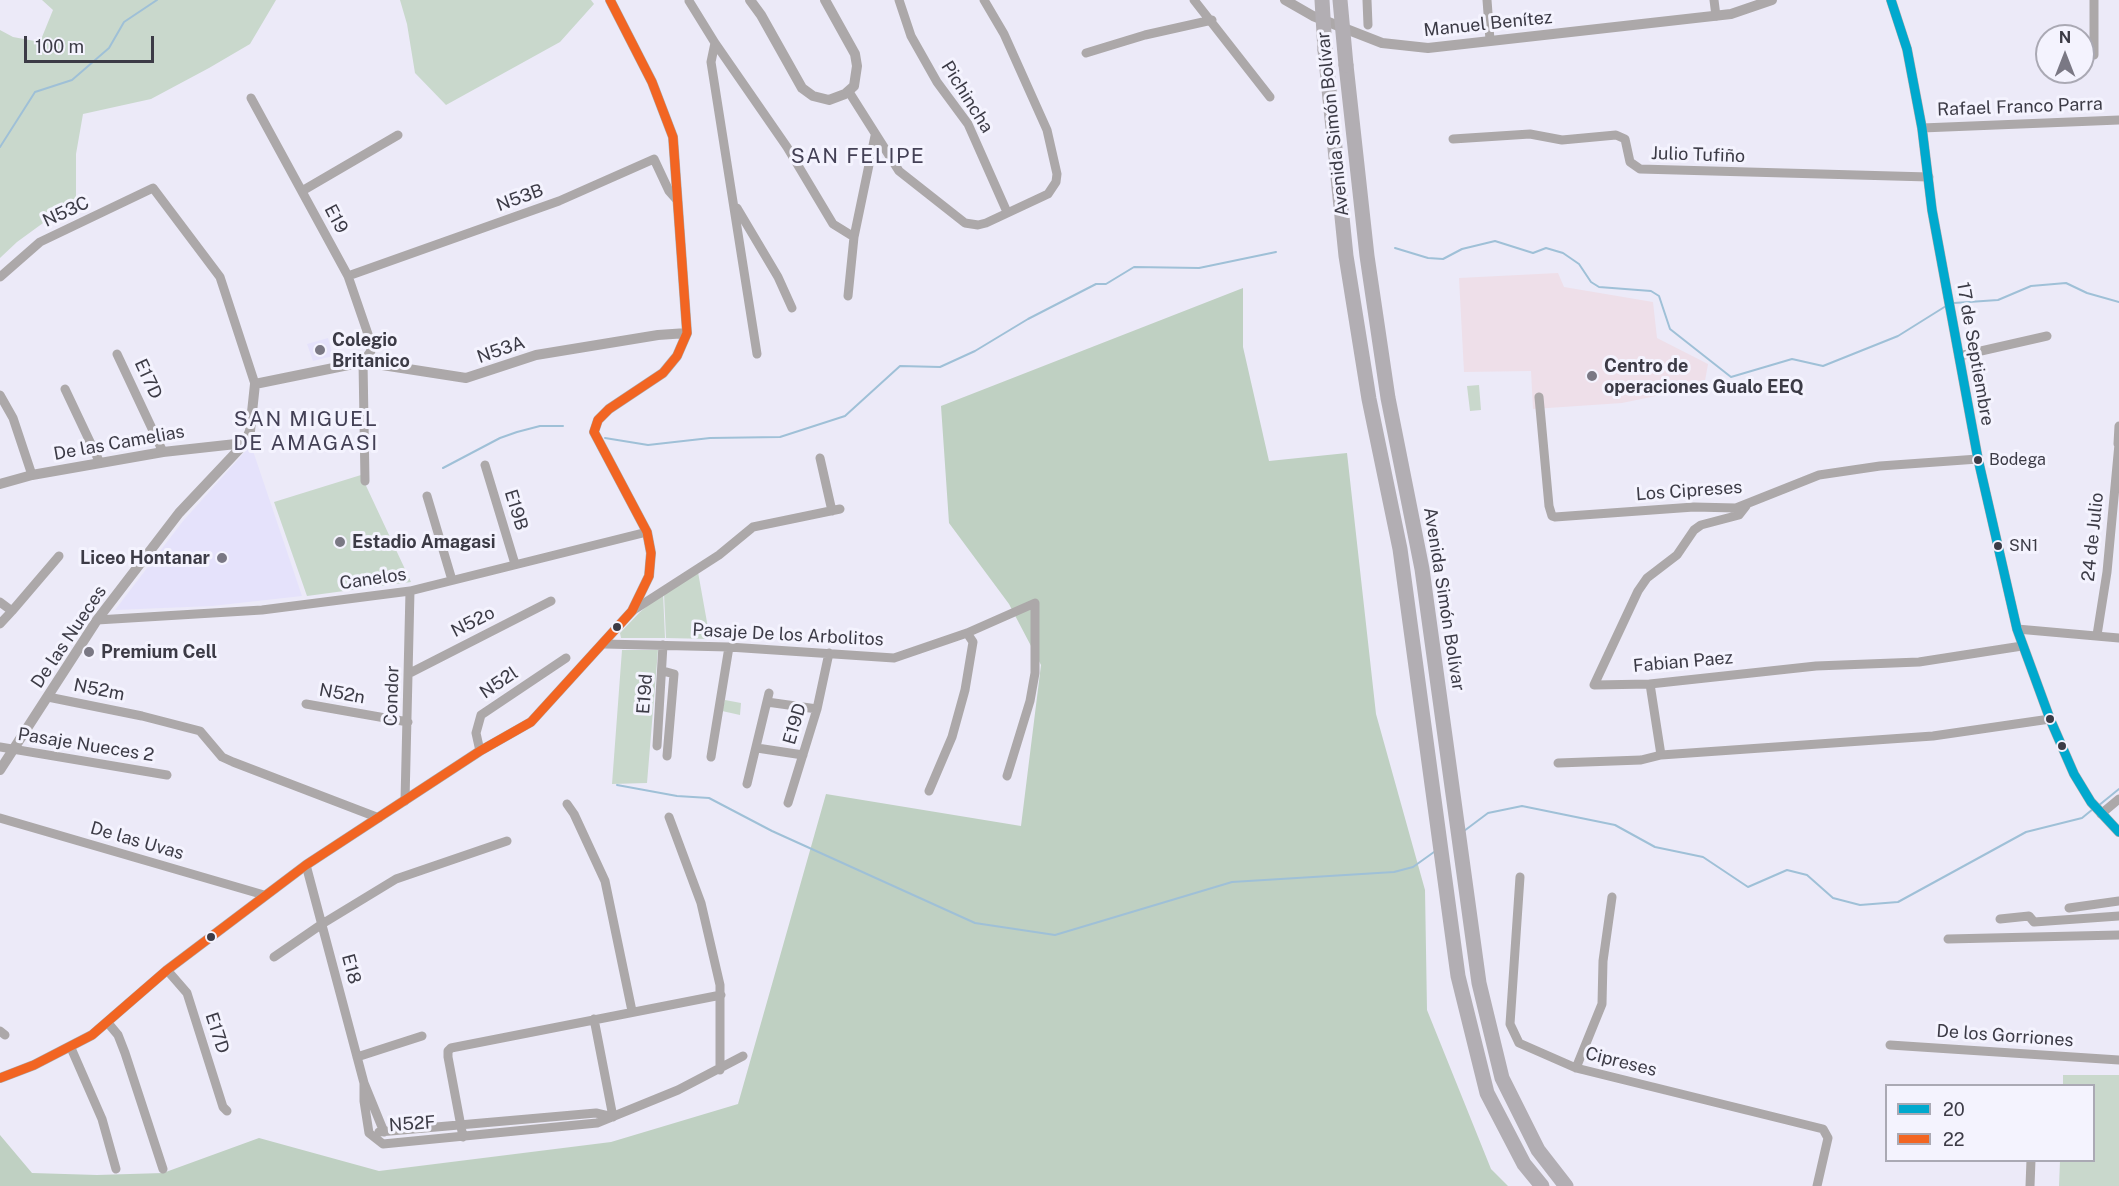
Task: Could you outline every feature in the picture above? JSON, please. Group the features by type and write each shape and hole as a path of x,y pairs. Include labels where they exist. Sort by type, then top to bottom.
{"highway":[{"name":"Avenida Simón Bolívar","path":"1322,0 1346,256 1369,399 1400,549 1458,976 1482,1078 1498,1118 1524,1164 1542,1186"},
{"name":"Avenida Simón Bolívar","path":"1340,0 1367,256 1389,398 1422,569 1479,983 1498,1066 1518,1113 1538,1150 1566,1186"}],"street":[{"path":"0,1078 71,1048 108,1023 167,970 306,864 480,752 531,722 632,611 650,570 651,553 647,532 594,432 598,420 609,409 663,373 677,356 687,333 674,149 669,124 652,82 610,0"},
{"path":"750,0 806,92 829,100 849,92 857,77 856,60 825,0"},
{"name":"Pichincha","path":"899,0 911,36 937,82 968,124 1007,212"},
{"path":"849,92 875,136 906,179 965,223 978,225 1048,194 1056,182 1056,167 1043,122 1004,34 984,0"},
{"path":"1194,0 1212,20 1270,97"},
{"name":"Manuel Benítez","path":"1285,0 1313,16 1396,46 1428,48 1745,12 1772,0"},
{"path":"1367,0 1368,25"},
{"path":"1487,0 1490,40"},
{"path":"1714,0 1716,16"},
{"name":"17 de Septiembre","path":"1891,0 1907,49 1978,459 2017,629 2050,719 2074,774 2096,808 2119,832"},
{"path":"2094,0 2094,24"},
{"path":"689,1 715,43 788,147 833,224 854,237"},
{"path":"1086,52 1145,35 1212,20"},
{"path":"715,43 711,62 757,354"},
{"name":"E19","path":"251,98 348,276 370,340 370,351 363,362 365,481"},
{"name":"Rafael Franco Parra","path":"1922,128 2119,120"},
{"name":"Julio Tufiño","path":"1453,139 1530,134 1562,140 1616,135 1624,139 1630,162 1640,169 1929,177"},
{"path":"302,191 398,135"},
{"path":"848,296 854,237 875,136"},
{"name":"N53B","path":"348,276 559,201 654,159 669,191 677,201"},
{"name":"N53C","path":"0,277 40,242 153,188 220,277 255,384"},
{"path":"733,202 778,277 792,308"},
{"name":"N53A","path":"255,384 363,362 466,378 536,355 648,336 687,333"},
{"path":"1959,357 2047,336"},
{"name":"E17D","path":"117,354 164,452"},
{"path":"245,443 250,431 255,384"},
{"path":"65,389 100,463"},
{"path":"0,395 13,418 32,475"},
{"name":"Los Cipreses","path":"1539,397 1552,516 1570,518 1671,508 1746,506 1819,475 1880,466 1978,459"},
{"name":"24 de Julio","path":"2097,635 2111,532 2119,426"},
{"name":"De las Camelias","path":"0,484 32,475 164,452 213,444 245,443"},
{"name":"De las Nueces","path":"0,770 97,620 179,513 245,443"},
{"path":"632,611 719,555 753,527 836,510 820,458"},
{"name":"E19B","path":"485,465 515,564"},
{"path":"427,496 452,580"},
{"name":"Fabian Paez","path":"1746,506 1739,515 1701,525 1694,530 1677,555 1647,578 1638,591 1594,685 1650,684 1816,666 1946,659 2022,646"},
{"name":"Canelos","path":"97,620 261,610 410,591 647,532"},
{"path":"0,624 6,606 59,556"},
{"name":"Condor","path":"405,801 410,673 410,591"},
{"name":"N52o","path":"410,673 551,601"},
{"name":"Pasaje De los Arbolitos","path":"604,644 729,647 904,657 967,633 1035,603 1035,673 1030,701 1007,776"},
{"path":"2017,629 2119,638"},
{"path":"929,791 952,737 965,690 974,642 967,633"},
{"name":"E19d","path":"657,746 663,645"},
{"path":"711,757 729,647"},
{"name":"E19D","path":"788,802 817,708 829,653"},
{"name":"N52l","path":"480,752 476,733 481,715 566,658"},
{"path":"663,671 674,674 667,756"},
{"path":"1650,684 1660,755"},
{"name":"N52m","path":"48,697 142,716 200,731 222,757 379,818"},
{"path":"747,784 768,698 817,708"},
{"name":"N52n","path":"306,704 408,722"},
{"path":"1558,762 1641,760 1660,755 1933,736 2050,719"},
{"name":"Pasaje Nueces 2","path":"0,747 167,775"},
{"path":"757,748 803,755"},
{"path":"2096,808 2119,799"},
{"path":"567,804 579,824 605,881 632,1011"},
{"path":"669,817 701,903 721,995 720,1070"},
{"name":"De las Uvas","path":"0,818 264,895"},
{"path":"274,957 322,924 396,879 507,841"},
{"name":"E18","path":"306,864 364,1083"},
{"name":"Cipreses","path":"1520,878 1511,1031 1519,1043 1576,1068 1823,1128 1828,1138 1817,1186"},
{"path":"1576,1068 1602,1004 1603,961 1612,897"},
{"path":"2069,908 2119,901"},
{"path":"2000,918 2029,916 2034,922 2119,916"},
{"path":"1948,939 2119,934"},
{"name":"E17D","path":"167,970 187,993 223,1107 227,1111"},
{"path":"464,1137 448,1057 448,1051 452,1048 721,995"},
{"path":"594,1019 613,1117"},
{"path":"108,1023 118,1035 125,1053 163,1168"},
{"path":"357,1057 422,1036"},
{"name":"De los Gorriones","path":"1890,1045 2119,1060"},
{"path":"71,1048 102,1119 116,1169"},
{"name":"N52F","path":"364,1083 369,1133 383,1144 597,1123 720,1070 743,1056"},
{"name":"N52F","path":"364,1083 384,1132 596,1113 613,1117"},
{"path":"369,1133 384,1132"},
{"path":"2030,1186 2031,1162"}],"shaded area":[{"path":"1558,273 1564,287 1653,302 1657,338 1708,364 1704,386 1622,403 1533,409 1531,371 1464,372 1459,278"},
{"name":"Colegio Britanico","path":"328,338 333,356 313,361 307,344"},
{"name":"Liceo Hontanar","path":"251,445 302,596 212,606 115,610 183,521"}],"green space":[{"path":"42,0 276,0 250,44 151,99 83,114 76,154 76,199 17,242 0,258 0,30 13,37 40,42 53,10"},
{"path":"400,0 591,0 594,4 560,42 446,105 415,73 407,24"},
{"path":"1243,288 1243,347 1269,461 1347,453 1376,714 1425,890 1427,1010 1491,1169 1508,1186 0,1186 0,1135 32,1173 97,1175 163,1173 259,1138 379,1171 611,1142 738,1104 826,794 1021,826 1041,665 1009,604 949,523 941,406"},
{"path":"1479,385 1481,410 1470,411 1467,386"},
{"name":"Estadio Amagasi","path":"361,475 411,582 307,596 274,502"},
{"path":"698,572 710,639 666,638 664,593"},
{"path":"663,593 665,638 621,638 620,633"},
{"path":"622,650 658,650 647,783 612,784"},
{"path":"725,700 741,703 740,715 722,711"},
{"path":"2063,1075 2119,1075 2119,1186 2059,1186 2060,1162 2095,1162 2095,1084 2063,1084"}],"waterway":[{"path":"0,147 35,92 72,80 109,48 124,22 157,0"},
{"path":"1395,248 1428,258 1443,259 1462,249 1495,241 1533,253 1546,248 1563,253 1579,264 1591,282 1599,287 1651,291 1659,296 1670,329 1731,377 1792,359 1823,366 1898,336 1946,306"},
{"path":"605,438 648,445 710,438 780,437 845,416 900,366 940,367 975,351 1028,319 1096,284 1106,284 1134,267 1199,268 1276,252"},
{"path":"1954,303 1998,300 2031,286 2066,283 2087,293 2119,302"},
{"path":"443,468 500,438 517,432 540,426 563,426"},
{"path":"617,785 677,796 709,798 772,831 975,923 1055,935 1232,882 1394,872 1413,867 1434,852"},
{"path":"2098,806 2119,789"},
{"path":"1464,831 1488,813 1522,806 1615,825 1655,847 1703,857 1748,887 1787,870 1807,875 1833,898 1860,905 1898,902 2026,832 2082,818 2093,809"}],"transit line":[{"name":"22","path":"0,1078 34,1065 92,1035 167,970 306,865 480,751 531,722 632,611 649,576 651,553 647,532 594,432 598,420 609,409 663,373 677,356 687,333 673,137 652,82 610,0"},
{"name":"20","path":"1891,0 1907,49 1922,128 1932,210 1978,459 2017,629 2050,719 2074,774 2091,802 2119,832"}],"place":[{"name":"Colegio Britanico","path":"320,350"},
{"name":"Centro de operaciones Gualo EEQ","path":"1592,376"},
{"name":"Bodega","path":"1978,460"},
{"name":"Estadio Amagasi","path":"340,542"},
{"name":"SN1","path":"1998,546"},
{"name":"Liceo Hontanar","path":"222,558"},
{"name":"Premium Cell","path":"89,652"}],"district":[{"name":"SAN FELIPE","path":"858,157"},
{"name":"SAN MIGUEL DE AMAGASI","path":"306,432"}]}
